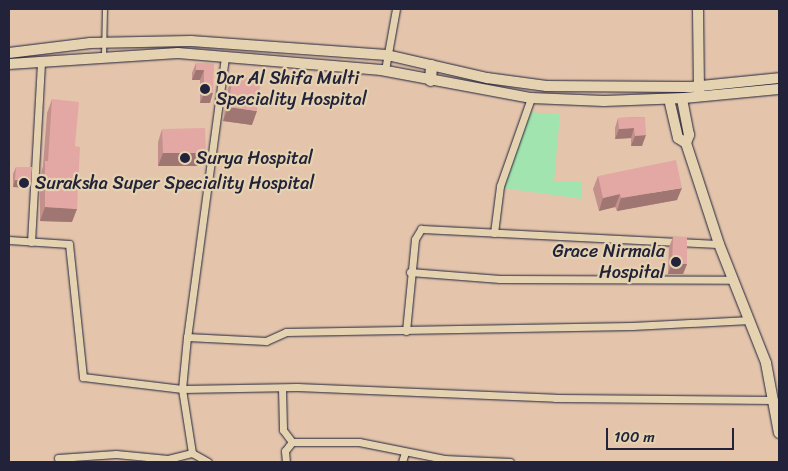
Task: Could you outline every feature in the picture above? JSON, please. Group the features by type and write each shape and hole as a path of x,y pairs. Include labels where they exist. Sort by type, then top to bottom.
{"main road":[{"path":"698,9 699,92"},
{"path":"9,53 104,43 191,41 387,55 487,78 546,86 699,92 779,89"},
{"path":"9,64 104,56 178,53 384,70 531,98 604,101 682,99 699,92 779,78"},
{"path":"430,80 431,65"},
{"path":"670,99 678,138 686,143 719,244 766,363 779,433"},
{"path":"682,99 689,136 686,143"}],"street":[{"path":"384,70 396,9"},
{"path":"192,453 182,389 187,337 225,57"},
{"path":"31,242 41,61"},
{"path":"494,233 500,186 531,98"},
{"path":"406,331 410,272 415,239 421,229 719,244"},
{"path":"9,240 69,244 84,377 182,389 282,388 555,398 774,400"},
{"path":"410,272 500,279 734,280"},
{"path":"187,337 266,341 286,332 406,331 750,320"},
{"path":"282,388 283,430 292,442"},
{"path":"292,442 359,442 444,459 510,462"},
{"path":"286,462 285,451 292,442"},
{"path":"402,462 405,452"},
{"path":"58,458 116,454 168,459 192,453 208,462"}],"lane":[{"path":"104,56 105,9"}],"green space":[{"path":"526,112 560,114 554,181 582,181 582,199 502,188"}],"building":[{"path":"196,63 214,63 213,93 204,93 204,70 196,70"},
{"path":"233,75 261,80 257,111 228,107"},
{"path":"52,99 79,102 75,146 80,147 77,209 45,207 45,161 48,161"},
{"path":"645,117 646,135 635,136 634,128 619,129 618,118"},
{"path":"205,128 206,153 163,153 162,129"},
{"path":"676,160 682,188 621,198 620,194 603,198 598,176"},
{"path":"16,167 32,167 31,181 15,180"},
{"path":"673,237 687,237 687,264 672,264"}],"place":[{"name":"Dar Al Shifa Multi Speciality Hospital","path":"205,89"},
{"name":"Surya Hospital","path":"185,158"},
{"name":"Suraksha Super Speciality Hospital","path":"24,183"},
{"name":"Grace Nirmala Hospital","path":"676,262"}]}
